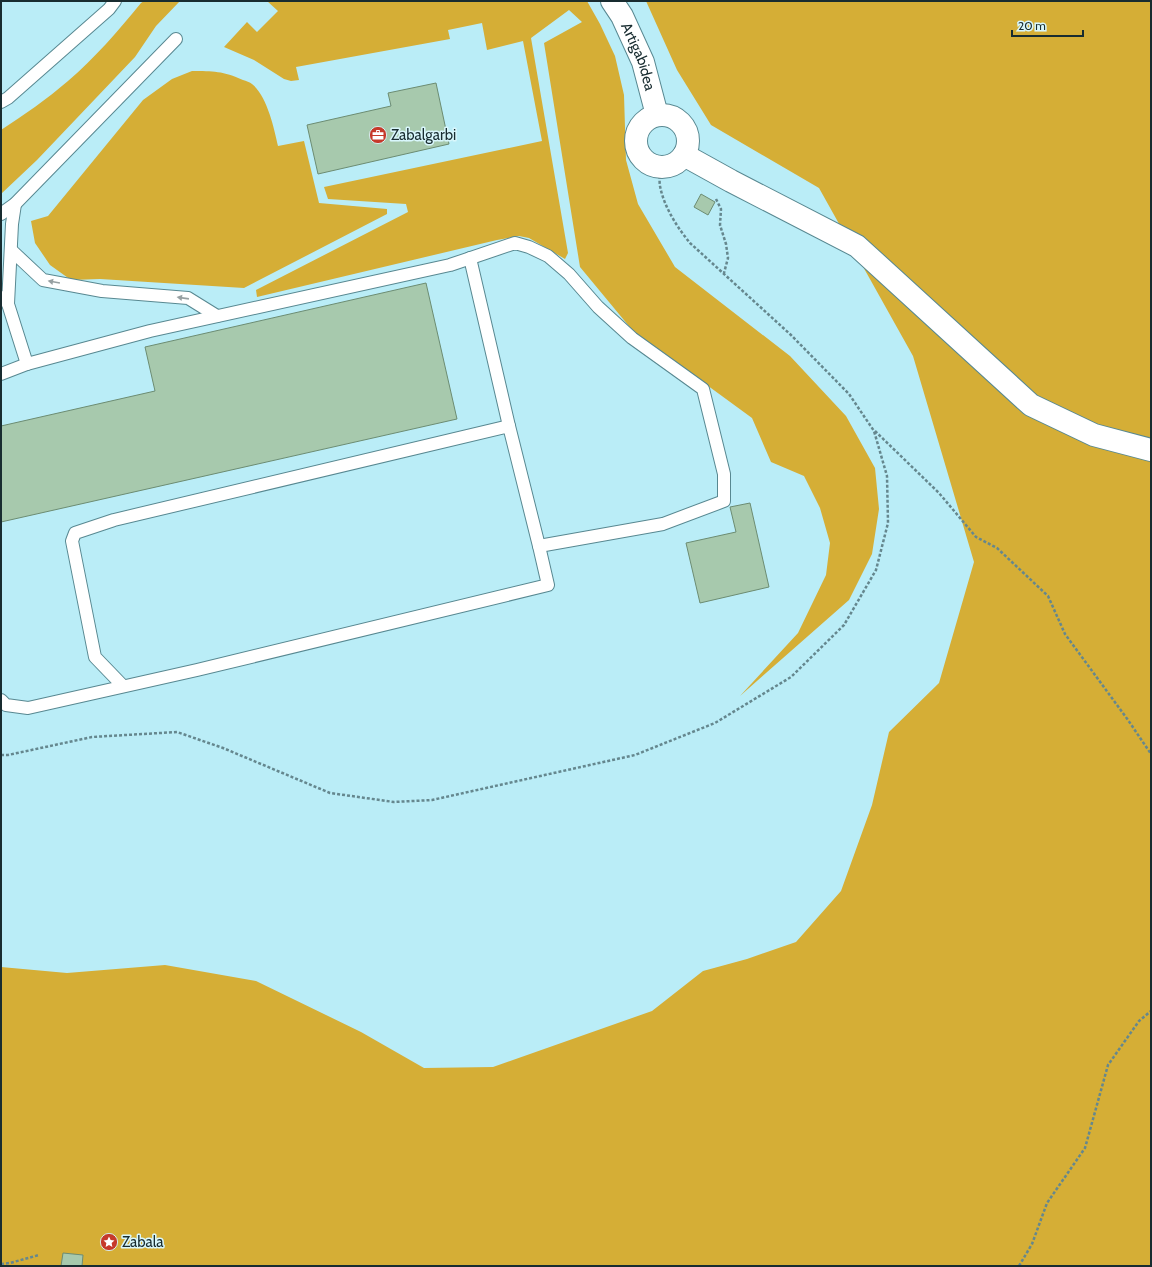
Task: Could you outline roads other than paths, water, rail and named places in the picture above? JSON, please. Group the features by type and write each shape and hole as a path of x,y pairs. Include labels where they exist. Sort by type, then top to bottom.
{"street":[{"name":"Artigabidea","path":"612,1 622,16 643,62 657,115"},
{"path":"666,114 674,117 681,122 687,130 689,138 688,147 684,155 674,165 660,167 645,161 640,154 636,138 641,126 649,118 657,115 666,114"},
{"path":"684,155 857,246 1031,405 1094,435 1151,450"}],"lane":[{"path":"1,102 8,98 109,9 115,1"},
{"path":"1,214 15,204 176,39"},
{"path":"4,301 11,250 12,224 15,204"},
{"path":"1,374 27,364 150,331 450,265 515,243 529,247 548,256 569,274 598,307 632,338 703,388 724,474 724,501 663,524 538,546"},
{"path":"11,250 43,280 102,291 188,298 217,316"},
{"path":"1,700 6,705 28,708 197,670 548,585 470,258"},
{"path":"1,293 27,364"},
{"path":"123,686 94,657 72,541 75,533 114,520 509,426"}],"place":[{"name":"Zabalgarbi","path":"378,135"},
{"name":"Zabala","path":"109,1242"}]}
